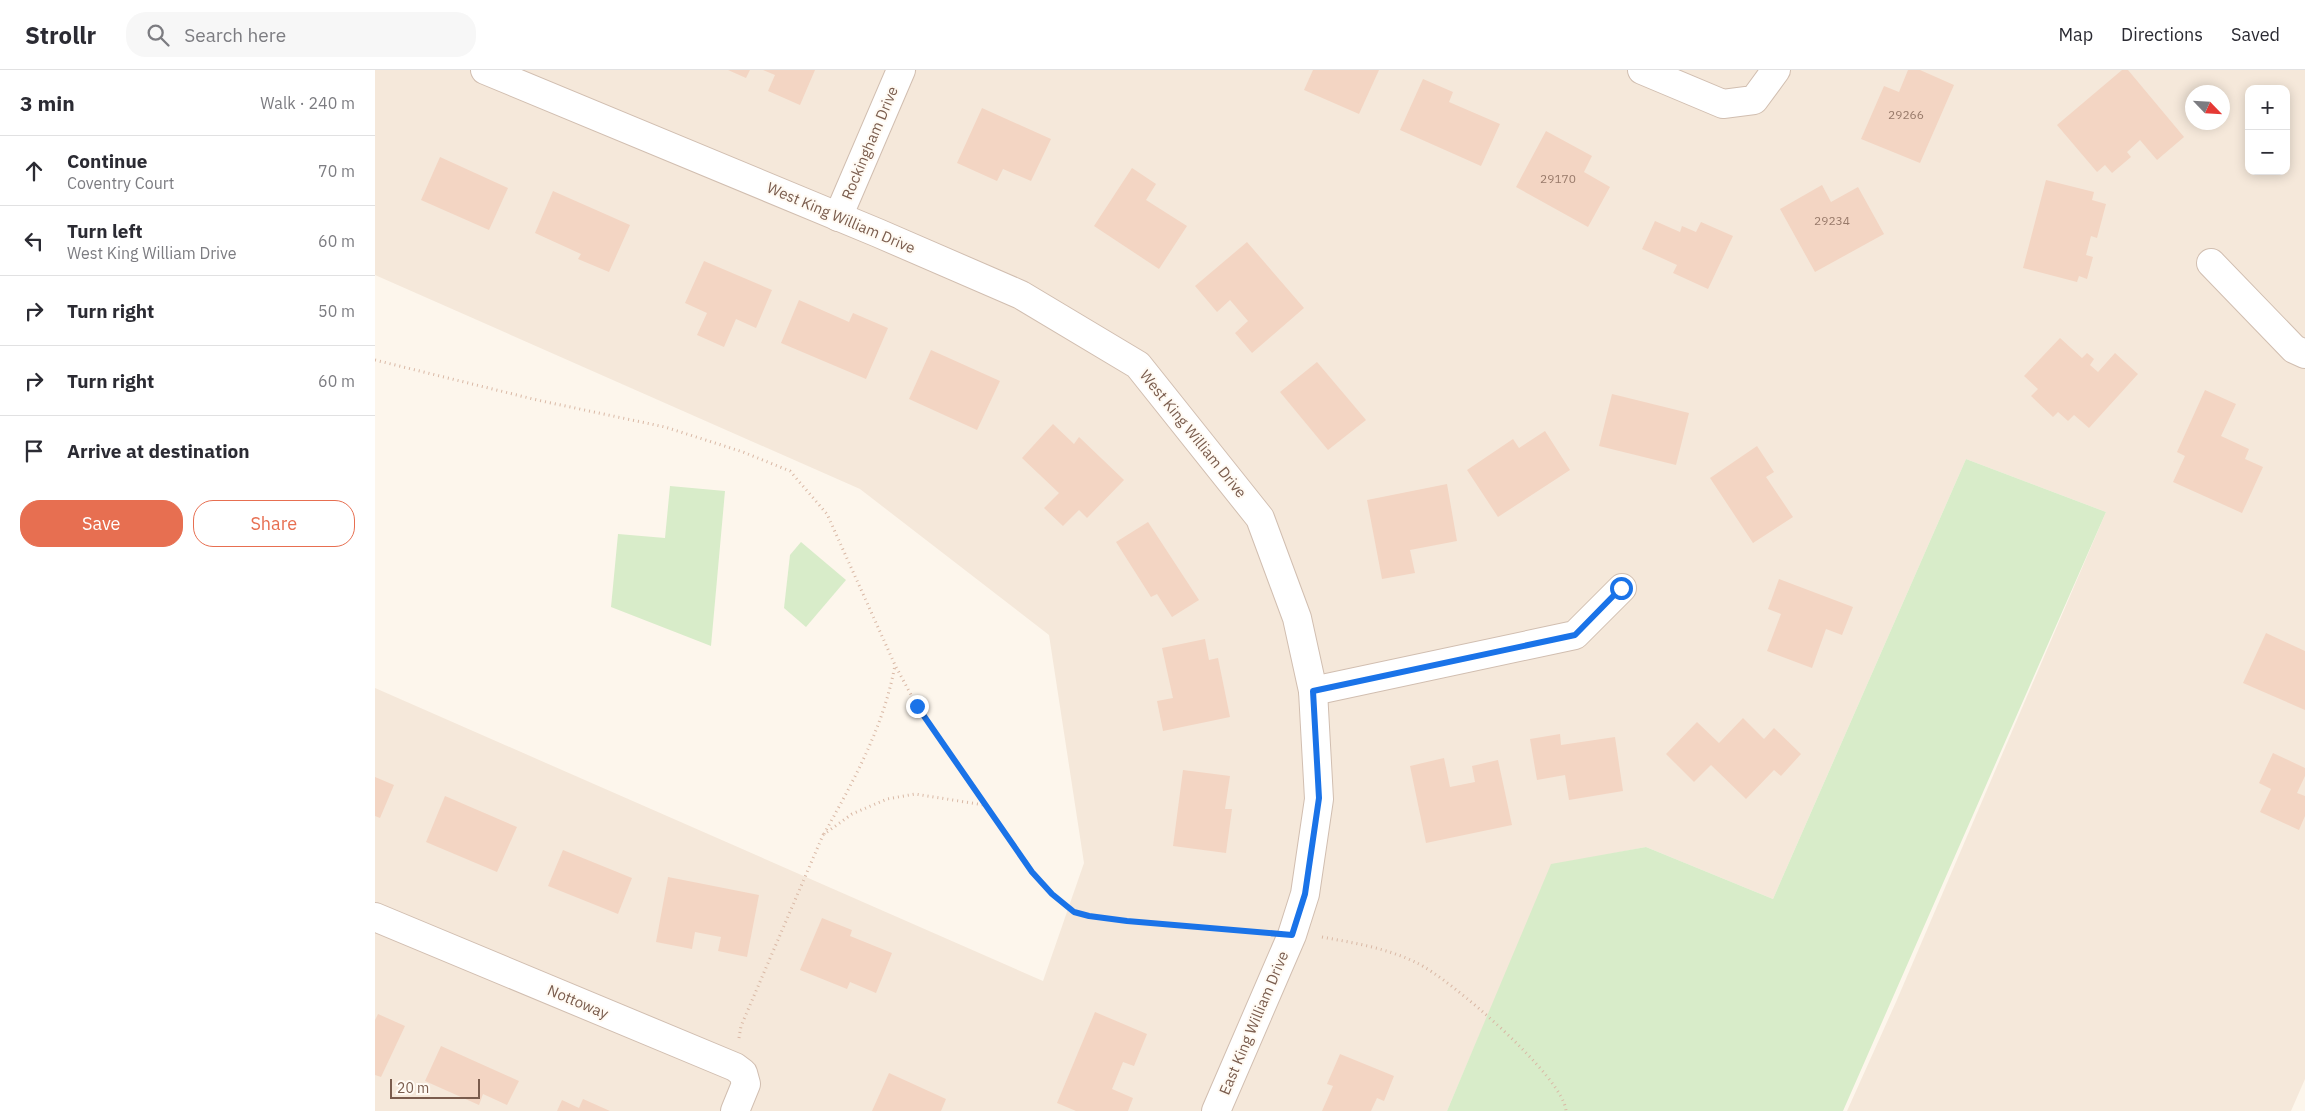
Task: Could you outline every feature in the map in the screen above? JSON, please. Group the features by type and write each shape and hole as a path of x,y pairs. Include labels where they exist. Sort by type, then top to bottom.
{"street":[{"name":"West King William Drive","path":"485,70 1021,295 1138,365 1260,518 1297,618 1313,691 1319,798 1305,894 1292,935"},
{"name":"Rockingham Drive","path":"838,217 901,70"},
{"path":"1642,70 1723,104 1754,100 1777,70"},
{"path":"2211,263 2294,349 2305,354"},
{"path":"1313,691 1575,635 1621,588"},
{"name":"Nottoway","path":"375,917 735,1067"},
{"name":"East King William Drive","path":"1216,1111 1292,935"},
{"path":"735,1067 743,1073 746,1084 735,1111"}],"path":[{"path":"375,360 537,400 665,427 743,452 790,471 827,514 895,665 917,706 1032,872 1052,894 1074,912 1127,921 1292,935 1312,935 1399,954 1432,972 1486,1014 1536,1064 1557,1089 1566,1105 1567,1111"},
{"path":"735,1067 741,1026 823,835 873,741 890,693 895,665"},
{"path":"823,835 852,814 887,799 915,794 984,805"}],"shaded area":[{"path":"375,70 2305,70 2305,1079 2291,1111 1847,1111 1896,1002 2106,512 1966,459 1773,899 1646,847 1552,865 1447,1111 375,1111 375,688 1043,981 1084,863 1049,635 860,489 375,275"}],"green space":[{"path":"1966,459 2106,512 1843,1111 1447,1111 1551,864 1646,847 1773,899"},
{"path":"670,486 725,491 711,646 611,607 618,534 665,538"},
{"path":"801,542 846,580 806,627 784,608 790,555"}],"building":[{"path":"728,70 750,70 746,78"},
{"path":"763,70 815,70 800,105 768,91 775,75"},
{"path":"1313,70 1379,70 1359,114 1304,90"},
{"path":"1908,70 1920,70 1954,85 1920,163 1861,139 1884,86 1899,92"},
{"path":"2122,70 2128,70 2184,137 2157,160 2140,140 2127,152 2131,157 2112,173 2105,165 2097,172 2057,125"},
{"path":"1423,79 1453,92 1449,102 1500,124 1481,166 1400,130"},
{"path":"982,108 1051,139 1031,181 1003,169 997,181 957,163"},
{"path":"1546,131 1592,156 1584,172 1610,187 1588,227 1516,187"},
{"path":"440,157 508,188 489,230 421,200"},
{"path":"1132,168 1156,184 1146,200 1187,226 1159,269 1094,226"},
{"path":"2046,180 2094,192 2092,200 2106,204 2097,238 2091,236 2086,255 2093,257 2087,279 2079,276 2077,282 2023,268"},
{"path":"1822,185 1831,202 1858,187 1884,234 1815,272 1780,209"},
{"path":"553,191 630,225 609,272 578,259 581,254 535,233"},
{"path":"1655,221 1680,232 1682,226 1696,232 1701,222 1733,236 1708,289 1673,273 1677,265 1642,249"},
{"path":"1247,242 1304,308 1252,353 1235,333 1248,321 1230,300 1217,312 1195,286"},
{"path":"704,261 772,290 756,328 736,319 724,347 697,335 707,313 685,303"},
{"path":"799,300 849,322 853,313 888,328 866,379 781,343"},
{"path":"2060,338 2082,358 2087,353 2094,359 2090,365 2098,372 2115,353 2138,374 2089,428 2074,415 2068,421 2058,412 2053,417 2031,396 2038,389 2024,376"},
{"path":"931,350 1000,381 977,430 909,399"},
{"path":"1317,362 1366,420 1328,450 1280,392"},
{"path":"2205,390 2236,404 2221,436 2249,449 2245,459 2263,467 2242,513 2173,482 2185,456 2177,452"},
{"path":"1612,394 1689,413 1676,465 1599,446"},
{"path":"1053,424 1074,444 1079,437 1124,480 1087,518 1079,510 1063,526 1044,508 1059,493 1022,458"},
{"path":"1545,431 1570,470 1498,517 1467,470 1513,439 1519,448"},
{"path":"1757,446 1774,472 1766,477 1793,517 1753,543 1710,478"},
{"path":"1447,484 1457,541 1410,550 1415,573 1382,579 1367,500"},
{"path":"1148,522 1199,600 1172,617 1157,594 1151,597 1116,542"},
{"path":"1779,579 1853,607 1842,635 1826,629 1812,668 1767,651 1781,614 1768,609"},
{"path":"2266,633 2305,651 2305,710 2243,683"},
{"path":"1205,639 1209,660 1218,658 1230,717 1163,731 1157,701 1173,698 1162,648"},
{"path":"1743,718 1764,739 1774,728 1801,754 1781,776 1774,770 1746,799 1711,765 1694,782 1666,754 1697,722 1719,743"},
{"path":"1560,734 1561,745 1615,737 1623,791 1569,800 1565,775 1537,780 1530,739"},
{"path":"2273,753 2305,768 2305,776 2297,793 2305,796 2305,816 2299,830 2260,812 2271,789 2259,783"},
{"path":"1444,758 1450,787 1475,782 1472,766 1498,760 1512,825 1426,843 1410,766"},
{"path":"1183,770 1230,776 1225,809 1232,809 1226,853 1173,846"},
{"path":"375,777 394,785 380,818 375,816"},
{"path":"445,796 517,827 497,872 426,842"},
{"path":"563,850 632,878 618,914 548,886"},
{"path":"668,877 759,895 747,957 718,951 721,937 695,932 692,949 656,942"},
{"path":"822,918 852,930 850,936 892,953 876,993 850,982 847,989 800,970"},
{"path":"1095,1012 1147,1034 1134,1066 1123,1062 1112,1089 1133,1098 1128,1111 1076,1111 1057,1103"},
{"path":"378,1014 405,1026 381,1077 375,1075 375,1020"},
{"path":"441,1046 519,1081 507,1105 483,1094 479,1105 425,1081"},
{"path":"1340,1054 1394,1076 1384,1101 1377,1098 1371,1111 1322,1111 1333,1086 1327,1084"},
{"path":"889,1073 946,1099 941,1111 872,1111"},
{"path":"583,1099 610,1111 557,1111 562,1100 579,1108"}],"route":[{"path":"917,706 1032,872 1052,894 1074,912 1127,921 1292,935 1305,894 1319,798 1313,691 1575,635 1621,588"}]}
